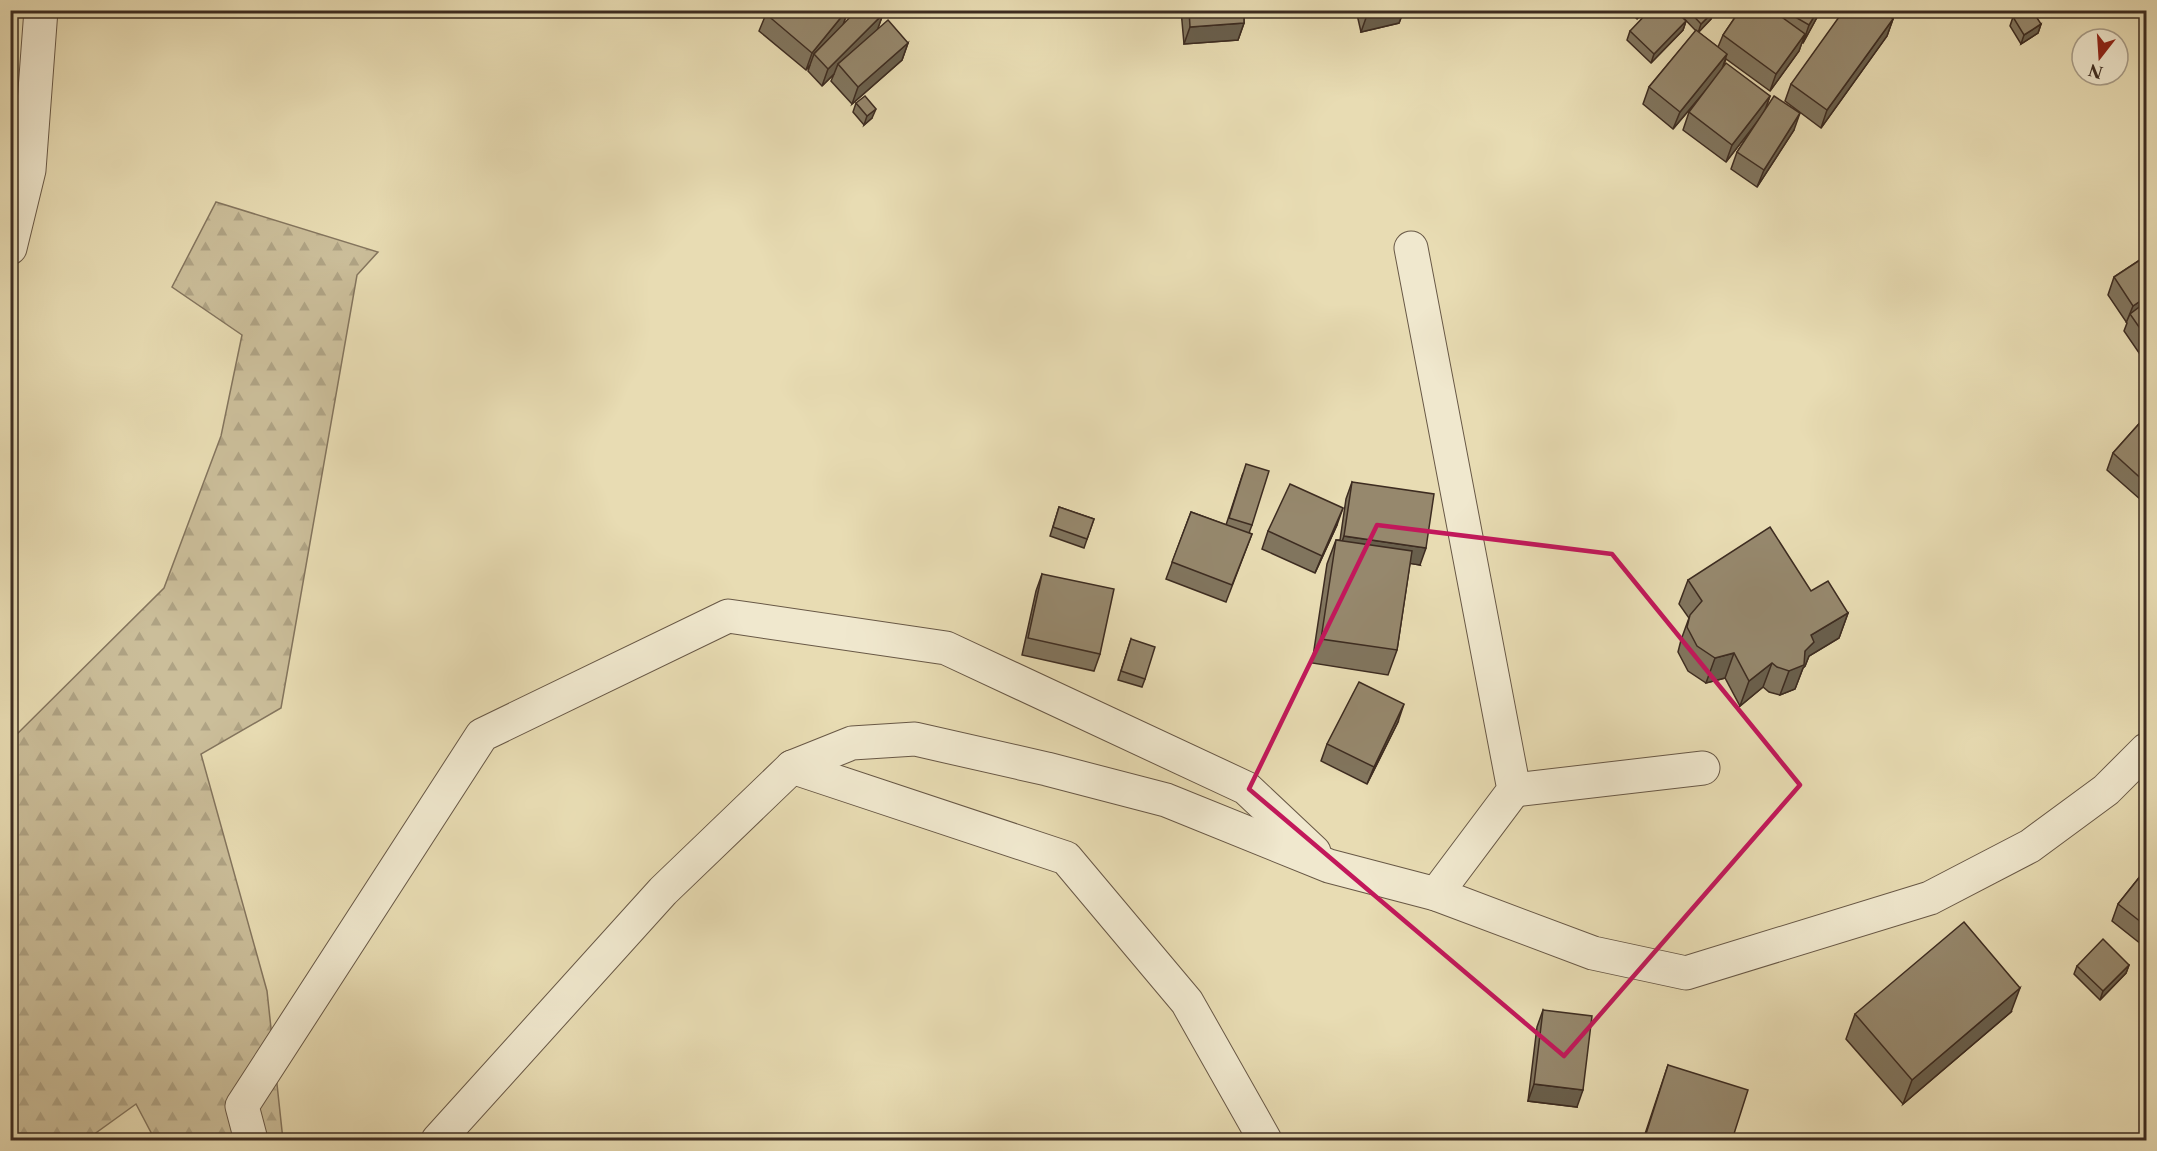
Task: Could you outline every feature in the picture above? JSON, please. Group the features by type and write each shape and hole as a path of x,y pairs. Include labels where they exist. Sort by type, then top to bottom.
{"street":[{"path":"10,248 29,170 41,10"},
{"path":"1411,248 1514,790"},
{"path":"251,1140 242,1106 482,735 728,615 946,648 1246,788 1329,866"},
{"path":"438,1140 663,891 792,767 852,743 915,739 1047,769 1166,800 1329,866 1436,894 1593,953 1686,973 1930,898 2030,846 2106,790 2146,750"},
{"path":"792,767 1066,858 1187,1002 1265,1140"},
{"path":"1436,894 1514,790 1703,768"}],"highlighted area":[{"path":"1377,525 1612,554 1800,785 1564,1056 1249,789"}],"green space":[{"path":"216,202 378,252 357,275 281,708 201,754 267,991 283,1140 155,1140 136,1104 86,1140 11,1140 11,740 164,588 221,436 242,335 172,287"}],"building":[{"path":"769,10 847,10 812,53 766,14"},
{"path":"857,10 879,10 883,14 828,69 814,54"},
{"path":"1189,10 1244,10 1244,23 1190,27"},
{"path":"1366,10 1385,10 1367,15"},
{"path":"1650,10 1675,10 1686,21 1654,54 1630,31"},
{"path":"1688,10 1715,10 1701,24"},
{"path":"1740,10 1772,10 1805,34 1776,74 1723,35"},
{"path":"1783,10 1818,10 1809,25"},
{"path":"1844,10 1882,10 1893,19 1827,110 1791,84"},
{"path":"2024,10 2032,10 2041,24 2024,35 2013,17"},
{"path":"888,20 908,43 858,87 838,64"},
{"path":"1696,30 1727,54 1680,112 1649,87"},
{"path":"1726,63 1770,96 1732,145 1689,112"},
{"path":"865,96 876,109 867,116 856,103"},
{"path":"1774,96 1800,113 1764,170 1737,152"},
{"path":"2146,256 2146,297 2133,306 2114,277"},
{"path":"2146,302 2146,337 2130,314"},
{"path":"2146,416 2146,483 2113,453"},
{"path":"1246,464 1269,471 1252,525 1229,518"},
{"path":"1352,482 1434,494 1426,548 1344,536"},
{"path":"1290,484 1343,508 1322,556 1268,531"},
{"path":"1059,507 1094,519 1087,539 1053,527"},
{"path":"1191,512 1252,534 1232,585 1172,562"},
{"path":"1770,527 1811,591 1828,581 1848,613 1811,635 1814,642 1805,651 1804,665 1789,671 1772,663 1749,681 1734,653 1715,658 1697,646 1687,627 1690,615 1702,601 1688,580"},
{"path":"1336,540 1412,551 1397,650 1321,639"},
{"path":"1042,574 1114,589 1100,654 1028,638"},
{"path":"1131,639 1155,647 1145,679 1121,671"},
{"path":"1359,682 1404,704 1374,767 1327,744"},
{"path":"2146,869 2146,926 2118,904"},
{"path":"1964,922 2020,988 1912,1080 1855,1014"},
{"path":"2103,939 2129,965 2103,991 2077,966"},
{"path":"1543,1010 1592,1016 1583,1090 1534,1084"},
{"path":"1668,1065 1748,1090 1732,1140 1644,1140"}]}
